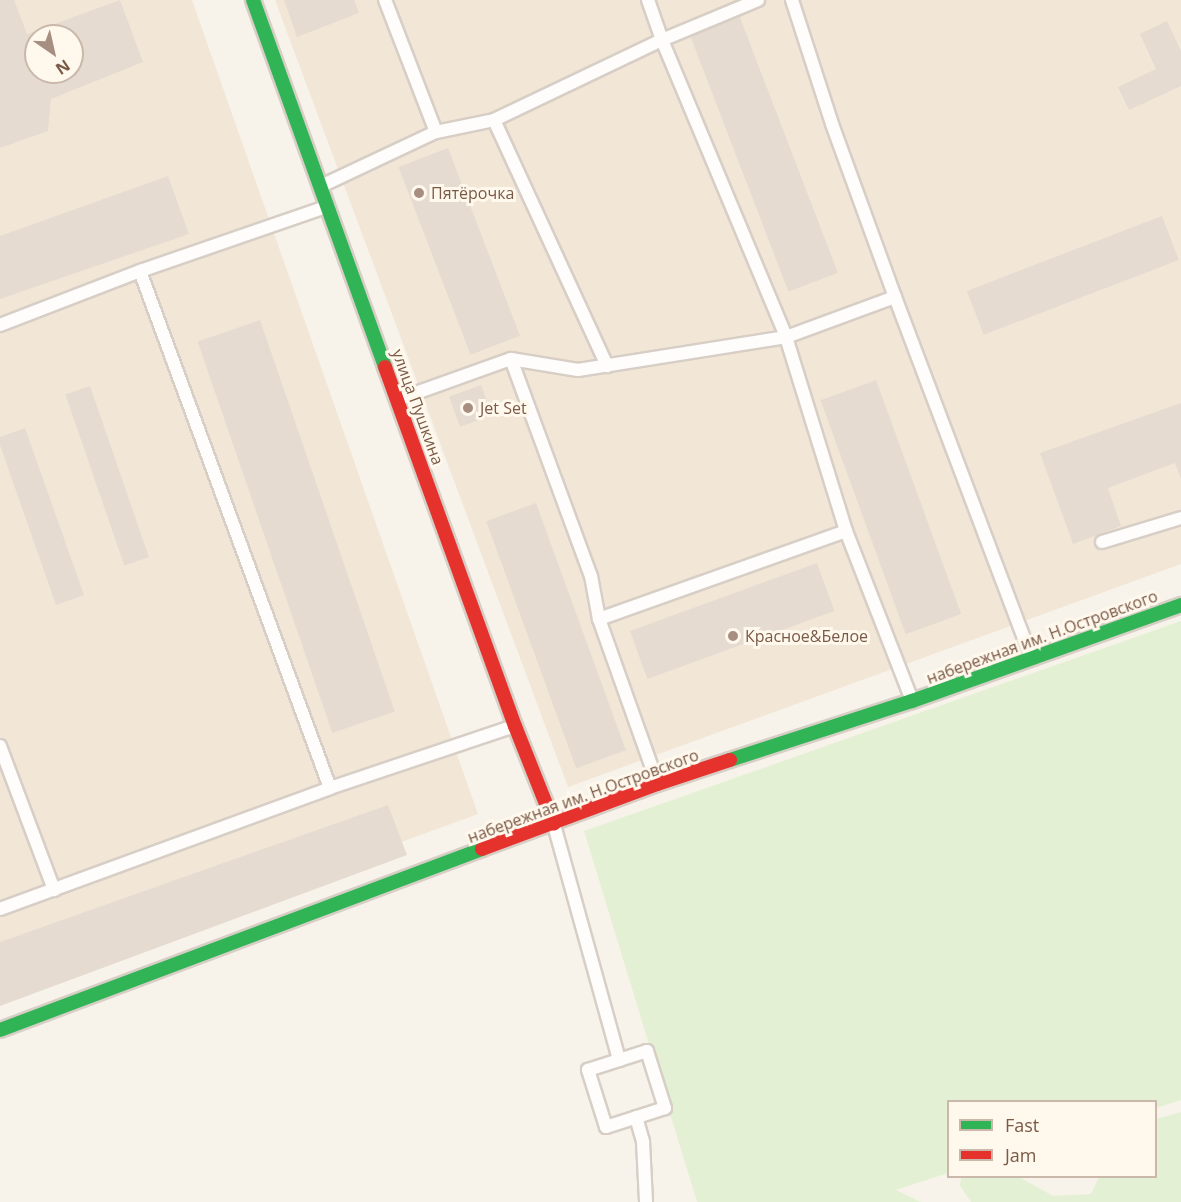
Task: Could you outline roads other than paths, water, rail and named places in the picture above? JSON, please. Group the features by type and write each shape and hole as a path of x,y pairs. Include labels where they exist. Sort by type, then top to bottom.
{"street":[{"name":"улица Пушкина","path":"253,0 515,726 554,824"},
{"name":"набережная им. Н.Островского","path":"0,1030 657,784 912,701 1181,605"}],"lane":[{"path":"385,0 436,132"},
{"path":"648,0 662,40 786,337 846,531 912,701"},
{"path":"321,186 436,132 494,120 662,40 758,0"},
{"path":"792,0 832,124 1032,660"},
{"path":"494,120 606,366"},
{"path":"0,325 140,271 328,207"},
{"path":"140,271 330,788"},
{"path":"398,400 511,359 578,370 786,337 895,297"},
{"path":"511,359 591,576 599,619 657,784"},
{"path":"1102,542 1181,518"},
{"path":"599,619 846,531"},
{"path":"0,909 330,788 515,726"},
{"path":"0,746 54,890"},
{"path":"554,824 619,1060"},
{"path":"647,1051 665,1108 606,1127 588,1070 619,1060 647,1051"},
{"path":"636,1117 643,1142 646,1202"}],"place":[{"name":"Пятёрочка","path":"419,193"},
{"name":"Jet Set","path":"468,408"},
{"name":"Красное&Белое","path":"733,636"}]}
